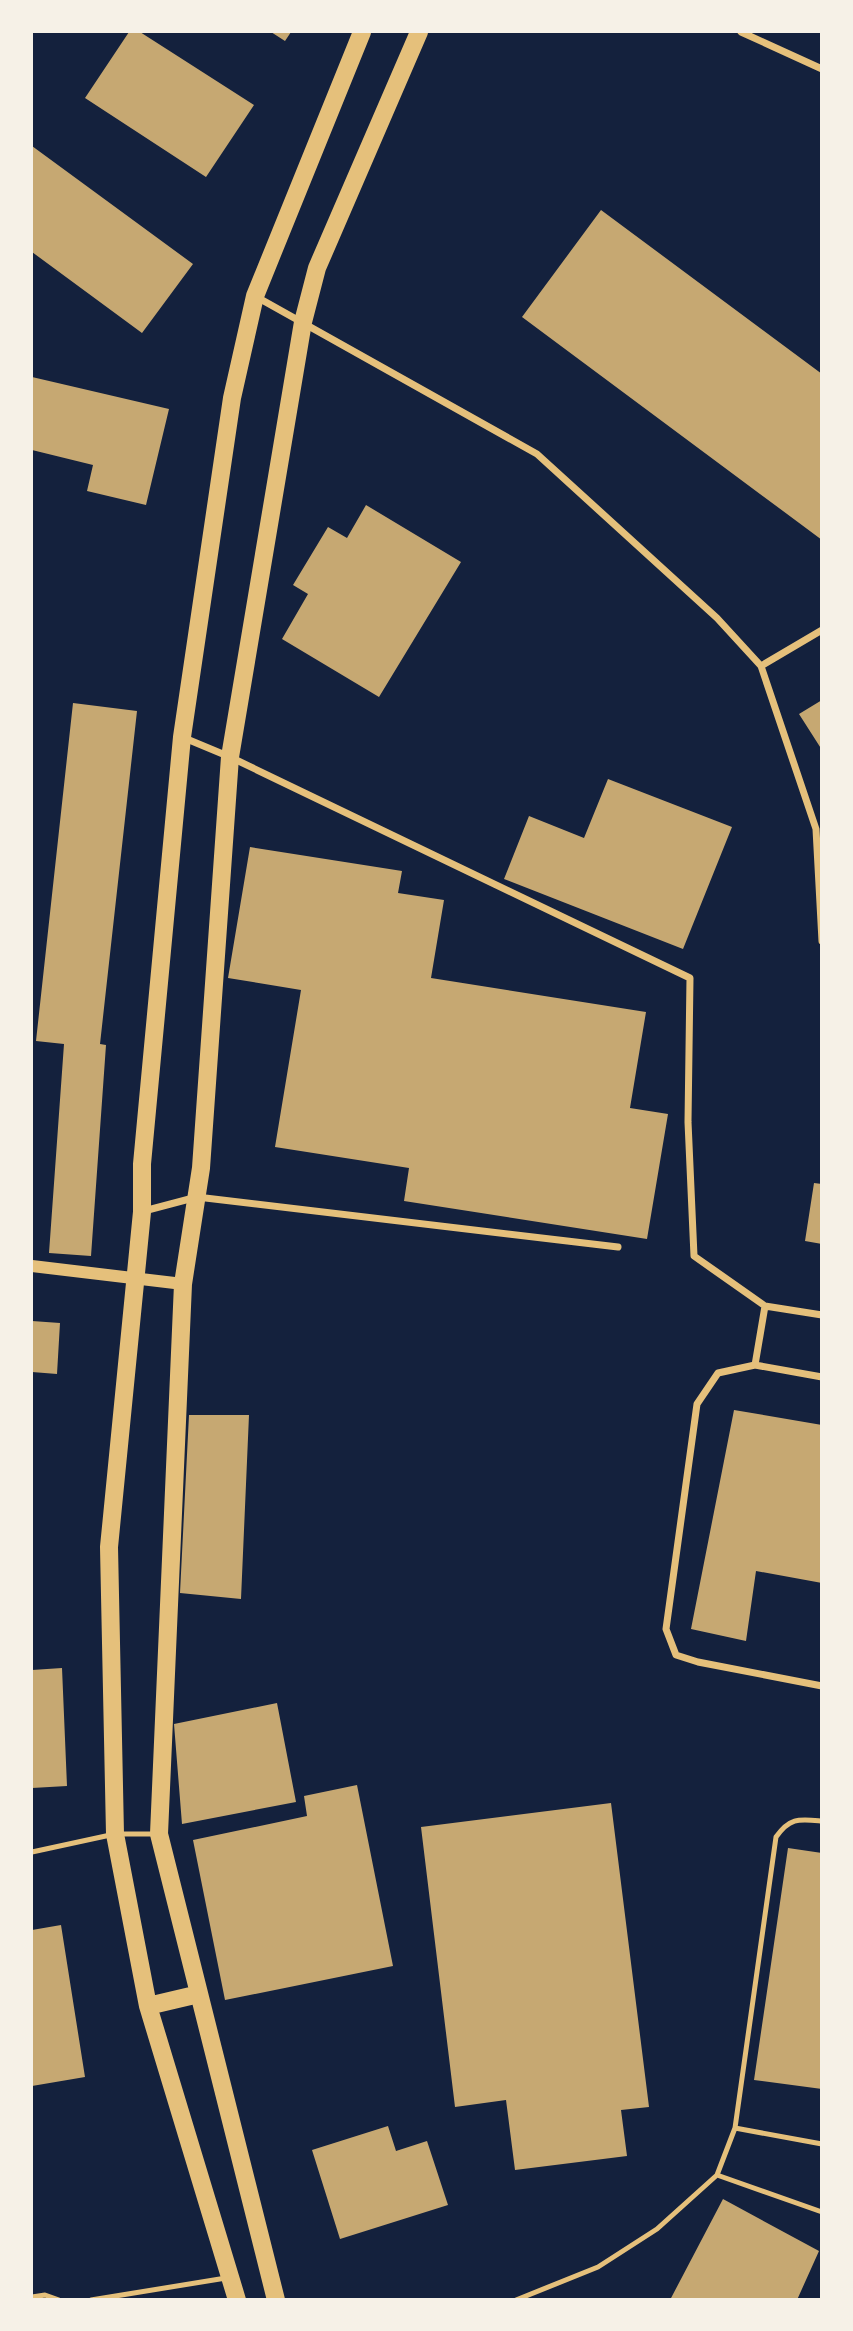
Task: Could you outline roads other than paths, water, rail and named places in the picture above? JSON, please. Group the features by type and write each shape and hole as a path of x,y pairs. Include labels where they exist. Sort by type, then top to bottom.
{"main road":[{"path":"237,2300 148,2006 115,1833 108,1546 142,1212 142,1164 182,737 232,398 255,296 362,32"},
{"path":"276,2300 159,1834 183,1284 201,1168 230,757 303,322 317,268 419,32"},
{"path":"148,2006 199,1994"}],"street":[{"path":"741,32 821,69"},
{"path":"255,296 537,454 717,618 761,666 819,828 821,941"},
{"path":"761,666 821,630"},
{"path":"182,737 230,757 690,978 688,1122 694,1256 765,1306 821,1315"},
{"path":"142,1212 197,1197 618,1247"},
{"path":"32,1266 183,1284"},
{"path":"755,1366 765,1306"},
{"path":"821,1377 755,1366 718,1373 697,1404 666,1629 676,1655 698,1662 821,1686"}],"lane":[{"path":"516,2300 607,2261 657,2229 717,2175 735,2128 776,1837 784,1826 797,1819 821,1821"},
{"path":"32,1852 115,1833 159,1834"},
{"path":"735,2128 821,2144"},
{"path":"717,2175 821,2212"},
{"path":"91,2300 232,2277"},
{"path":"32,2297 45,2295 59,2300"}]}
